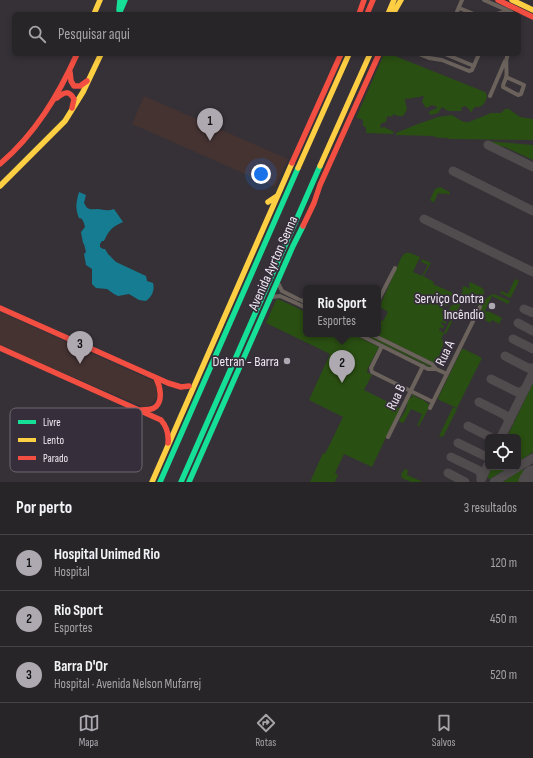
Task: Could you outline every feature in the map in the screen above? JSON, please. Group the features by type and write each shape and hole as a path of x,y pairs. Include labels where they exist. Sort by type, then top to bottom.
{"main road":[{"path":"94,0 94,12"},
{"path":"99,3 103,0"},
{"path":"119,12 120,0"},
{"path":"120,12 126,0"},
{"path":"359,12 364,0"},
{"path":"368,12 373,0"},
{"path":"389,12 394,0"},
{"path":"395,12 402,0"},
{"path":"398,12 402,0"},
{"path":"498,0 533,17"},
{"path":"512,8 533,10"},
{"path":"0,164 20,145 40,122 52,104 76,56"},
{"path":"0,186 65,121 83,92 100,56"},
{"name":"Avenida Ayrton Senna","path":"152,482 340,56"},
{"name":"Avenida Ayrton Senna","path":"160,482 348,56"},
{"name":"Avenida Ayrton Senna","path":"181,482 369,56"},
{"name":"Avenida Ayrton Senna","path":"189,482 378,56"},
{"path":"70,70 70,81 74,87 81,86 90,77"},
{"path":"52,104 63,93 70,93 74,99 71,112"},
{"path":"292,229 298,224 320,185"},
{"path":"271,230 280,190"},
{"path":"268,202 277,196"},
{"path":"259,221 262,230"},
{"path":"211,347 224,324 239,304"},
{"path":"246,354 258,306"},
{"path":"0,308 178,387 184,388 189,386 201,370"},
{"path":"0,348 134,408"},
{"path":"142,409 152,408 158,403 160,388 156,378"},
{"path":"142,412 163,422 168,430 168,447"}],"street":[{"path":"457,12 462,0"},
{"path":"484,0 512,8"},
{"path":"459,8 469,12"},
{"path":"502,12 512,8"},
{"path":"424,56 447,61 469,72 472,70 478,56"},
{"path":"450,56 474,66"},
{"path":"490,96 507,56"},
{"path":"506,59 506,77 502,87 521,94 524,85 506,77"},
{"path":"381,295 393,268"},
{"path":"277,283 283,294 303,306"},
{"path":"271,297 283,294"},
{"path":"298,302 303,303"},
{"name":"Rua A","path":"430,408 480,307"},
{"path":"370,337 382,346 428,369 436,369 447,374"},
{"path":"371,337 432,364 436,369"},
{"path":"382,346 372,365 372,371 433,402"},
{"name":"Rua B","path":"388,436 423,366"}],"shaded area":[{"path":"144,96 288,159 275,187 132,124"},
{"path":"0,312 153,381 157,385 157,396 150,405 145,407 141,406 0,346"}],"green space":[{"path":"383,56 395,56 485,92 487,95 485,102 480,107 475,107 471,113 465,106 462,107 461,111 448,111 442,107 438,113 431,115 428,112 437,107 432,105 426,108 422,102 424,96 407,99 405,98 407,110 403,116 397,116 395,114 390,117 387,116 386,122 382,123 380,126 394,132 393,134 366,133 366,127 363,126 363,120 356,118"},
{"path":"505,109 509,109 520,117 533,119 533,140 451,139 433,136 396,135 396,133 438,117 452,115 464,122 469,122 491,113 501,113"},
{"path":"487,141 533,145 533,160 505,147 489,144"},
{"path":"440,187 450,192 449,195 446,193 446,195 444,193 438,193 434,202 436,204 430,200 435,189"},
{"path":"406,253 420,257 413,272 422,276 428,265 421,262 422,259 431,263 423,276 434,282 433,284 462,297 461,294 463,292 463,287 465,286 470,289 470,282 484,290 479,305 463,298 463,302 461,303 446,334 444,333 441,339 443,340 443,345 439,356 442,358 444,364 443,367 381,337 381,320 383,321 388,312 381,308 381,304 401,258","holes":["452,297 454,301 459,300 459,302 454,304 449,309 449,317 451,318 444,333 439,330 440,327 443,329 444,326 441,324 442,322 446,324 446,321 443,321 443,317 446,317 446,314 442,314 442,311 446,311 442,308 443,305 447,306 448,305 445,302 447,300 450,303 450,298"]},
{"path":"515,279 519,281 510,298 500,293 501,291 508,294"},
{"path":"494,294 510,301 508,304 492,296 485,311 502,318 499,324 492,320 490,323 485,320 486,317 481,315 480,318 477,317 485,300"},
{"path":"278,299 303,311 303,337 358,337 379,347 368,368 367,372 372,375 364,390 400,408 372,467 344,454 335,473 338,475 335,482 310,482 323,453 325,454 343,417 309,400 330,354 266,323 276,300"},
{"path":"373,337 432,367 430,367 371,338"},
{"path":"462,349 482,358 457,408 439,400 438,398"},
{"path":"533,383 533,452 521,460 521,434 508,434"},
{"path":"411,395 415,395 414,396 429,404 419,426 417,426 422,414 411,409 404,422 402,423 399,421 404,413 409,397 413,398"},
{"path":"453,407 457,409 443,437 439,436"},
{"path":"405,469 408,470 407,475 421,482 411,482 402,478 401,474"},
{"path":"491,470 504,470 490,479 488,476"},
{"path":"521,470 524,470 525,472 520,482 503,482"}],"water":[{"path":"79,192 86,195 84,203 87,208 107,210 114,209 123,222 111,229 104,241 100,244 100,247 105,249 116,262 146,276 147,281 153,283 154,288 150,297 146,301 139,300 129,294 118,296 107,289 96,288 92,284 92,269 86,265 84,254 86,252 81,232 85,227 84,222 79,218 76,208"}],"taxiway":[{"path":"488,145 533,167"},
{"path":"453,171 533,211"},
{"path":"424,219 533,272"},
{"path":"524,309 533,313"},
{"path":"518,323 533,331"},
{"path":"513,339 533,349"},
{"path":"505,356 528,368 533,368"},
{"path":"502,434 533,373"},
{"path":"491,379 517,392 521,392 526,388"},
{"path":"479,402 505,415 509,422"},
{"path":"468,426 485,434"},
{"path":"458,443 485,456"},
{"path":"451,457 478,470 481,474 481,480"},
{"path":"521,465 533,458"},
{"path":"481,480 486,470"},
{"path":"494,482 513,470"},
{"path":"448,473 465,482"}],"runway":[{"path":"530,482 533,477"}],"traffic: fast":[{"path":"119,10 120,0"},
{"path":"120,12 125,0"},
{"path":"181,482 320,166"},
{"path":"160,482 298,168"},
{"path":"189,482 303,226"}],"traffic: slow":[{"path":"95,12 100,0"},
{"path":"389,12 394,0"},
{"path":"394,12 401,0"},
{"path":"512,0 533,10"},
{"path":"0,186 65,121 83,92 100,56"},
{"path":"298,168 348,56"},
{"path":"320,166 369,56"},
{"path":"152,482 292,163"},
{"path":"268,202 277,196"}],"traffic: jam":[{"path":"360,12 364,0"},
{"path":"368,12 373,0"},
{"path":"498,0 533,17"},
{"path":"0,164 35,127 54,99 76,56"},
{"path":"292,163 340,56"},
{"path":"303,226 378,56"},
{"path":"70,72 71,81 74,86 80,86 87,81"},
{"path":"57,98 64,93 70,94 74,99 72,108"},
{"path":"0,308 168,383 181,387 189,386"},
{"path":"0,348 134,408"},
{"path":"142,410 154,408 159,402 160,389 156,378"},
{"path":"142,412 161,420 167,431 168,443"}],"place":[{"name":"Hospital Unimed Rio","path":"210,141"},
{"name":"Serviço Contra Incêndio","path":"492,306"},
{"name":"Detran - Barra","path":"287,361"},
{"name":"Barra D'Or","path":"80,364"},
{"name":"Rio Sport","path":"342,383"}]}
